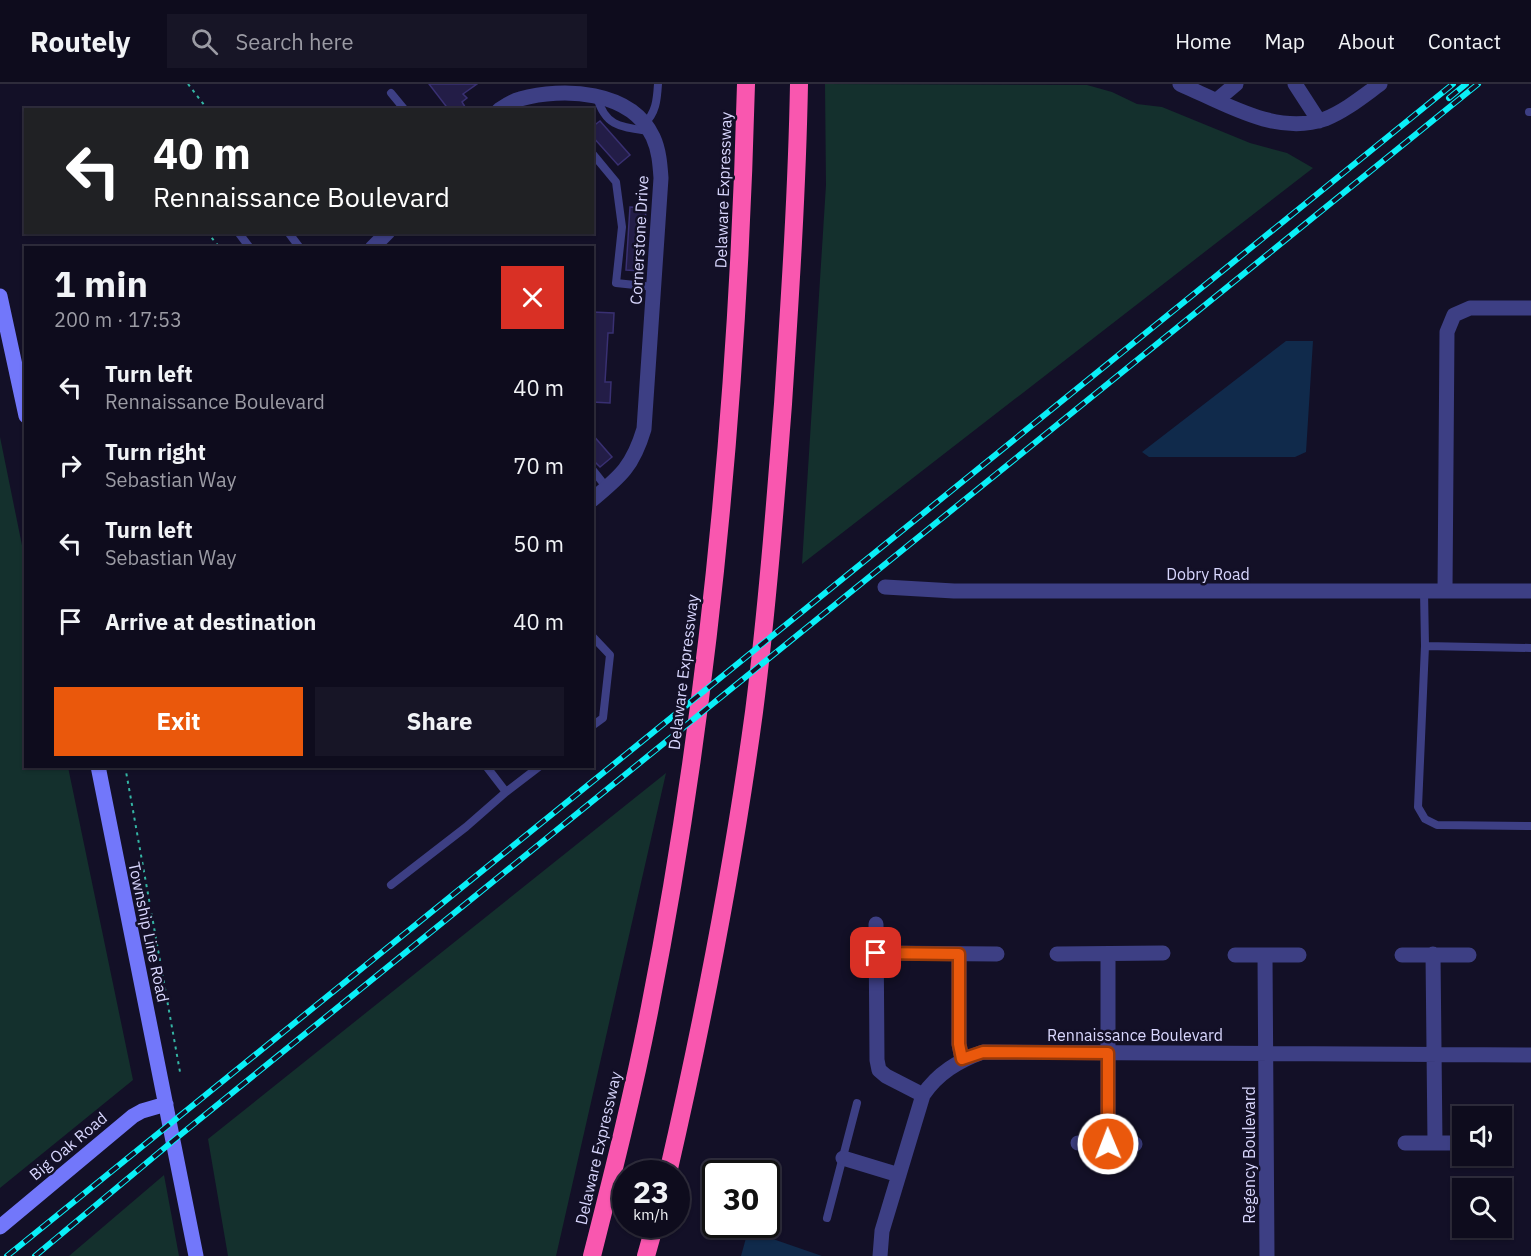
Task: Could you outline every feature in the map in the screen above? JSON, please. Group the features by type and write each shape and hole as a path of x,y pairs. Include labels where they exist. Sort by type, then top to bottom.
{"highway":[{"name":"Delaware Expressway","path":"592,1256 632,1094 650,1007 690,771 716,562 731,389 746,84"},
{"path":"671,1160 707,991 754,713 766,606 790,292 799,84"},
{"path":"646,1256 651,1238"}],"street":[{"path":"1180,84 1254,116 1275,122 1298,123 1319,121 1346,109 1380,84"},
{"path":"1217,100 1236,84"},
{"path":"1295,84 1319,121"},
{"path":"503,108 539,90 549,94 580,94 622,106 647,128"},
{"name":"Cornerstone Drive","path":"594,498 631,463 644,429 661,178 660,158 647,128"},
{"path":"374,246 385,234"},
{"path":"0,296 24,407"},
{"path":"1445,591 1447,332 1454,315 1470,308 1531,308"},
{"name":"Dobry Road","path":"885,587 954,591 1531,591"},
{"name":"Township Line Road","path":"98,768 196,1256"},
{"path":"876,924 879,1070 923,1095"},
{"path":"876,953 997,954"},
{"path":"1057,954 1163,953"},
{"path":"959,954 959,1044 962,1059"},
{"path":"1108,954 1108,1144"},
{"path":"1433,954 1435,1143"},
{"path":"1235,955 1299,955"},
{"path":"1402,955 1470,955"},
{"name":"Regency Boulevard","path":"1265,956 1267,1256"},
{"name":"Rennaissance Boulevard","path":"880,1256 882,1232 923,1095 933,1081 962,1059 983,1052 1531,1055"},
{"name":"Big Oak Road","path":"0,1227 133,1116 166,1104"},
{"path":"1078,1143 1135,1144"},
{"path":"1405,1143 1452,1143"},
{"path":"843,1158 899,1175"}],"lane":[{"path":"647,128 657,102 658,84"},
{"path":"391,93 403,108"},
{"path":"594,155 616,182 622,227 616,283 654,287"},
{"path":"594,472 607,488"},
{"path":"1424,591 1425,646 1418,807 1425,819 1437,825 1531,826"},
{"path":"594,638 610,655 603,718 594,725"},
{"path":"1425,646 1531,648"},
{"path":"488,768 506,792"},
{"path":"391,885 537,768"},
{"path":"827,1218 857,1104"}],"path":[{"path":"188,84 206,108"},
{"path":"209,234 218,246"},
{"path":"126,768 180,1072"}],"green space":[{"path":"825,84 1087,85 1112,92 1137,104 1162,107 1250,143 1287,153 1313,168 802,564 826,185"},
{"path":"0,437 24,555 24,768 68,768 133,1080 0,1188"},
{"path":"666,773 556,1256 228,1256 208,1139"},
{"path":"164,1175 179,1256 69,1256"}],"water":[{"path":"1286,341 1313,341 1306,452 1295,457 1149,457 1142,452"},
{"path":"746,1238 770,1238 822,1256 741,1256"}],"building":[{"path":"429,84 477,84 463,94 467,98 462,102 466,108 447,108"},
{"path":"600,121 630,155 618,165 594,138 594,126"},
{"path":"630,207 646,208 642,271 626,270"},
{"path":"594,312 614,313 613,333 608,333 605,382 611,382 610,403 594,402"},
{"path":"594,436 612,457 600,467 594,461"}],"railway":[{"path":"7,1256 1453,84"},
{"path":"1449,98 1466,84"},
{"path":"35,1256 174,1140 1478,84"}],"route":[{"path":"876,953 959,954 959,1044 962,1059 983,1052 1108,1053 1108,1144"}]}
